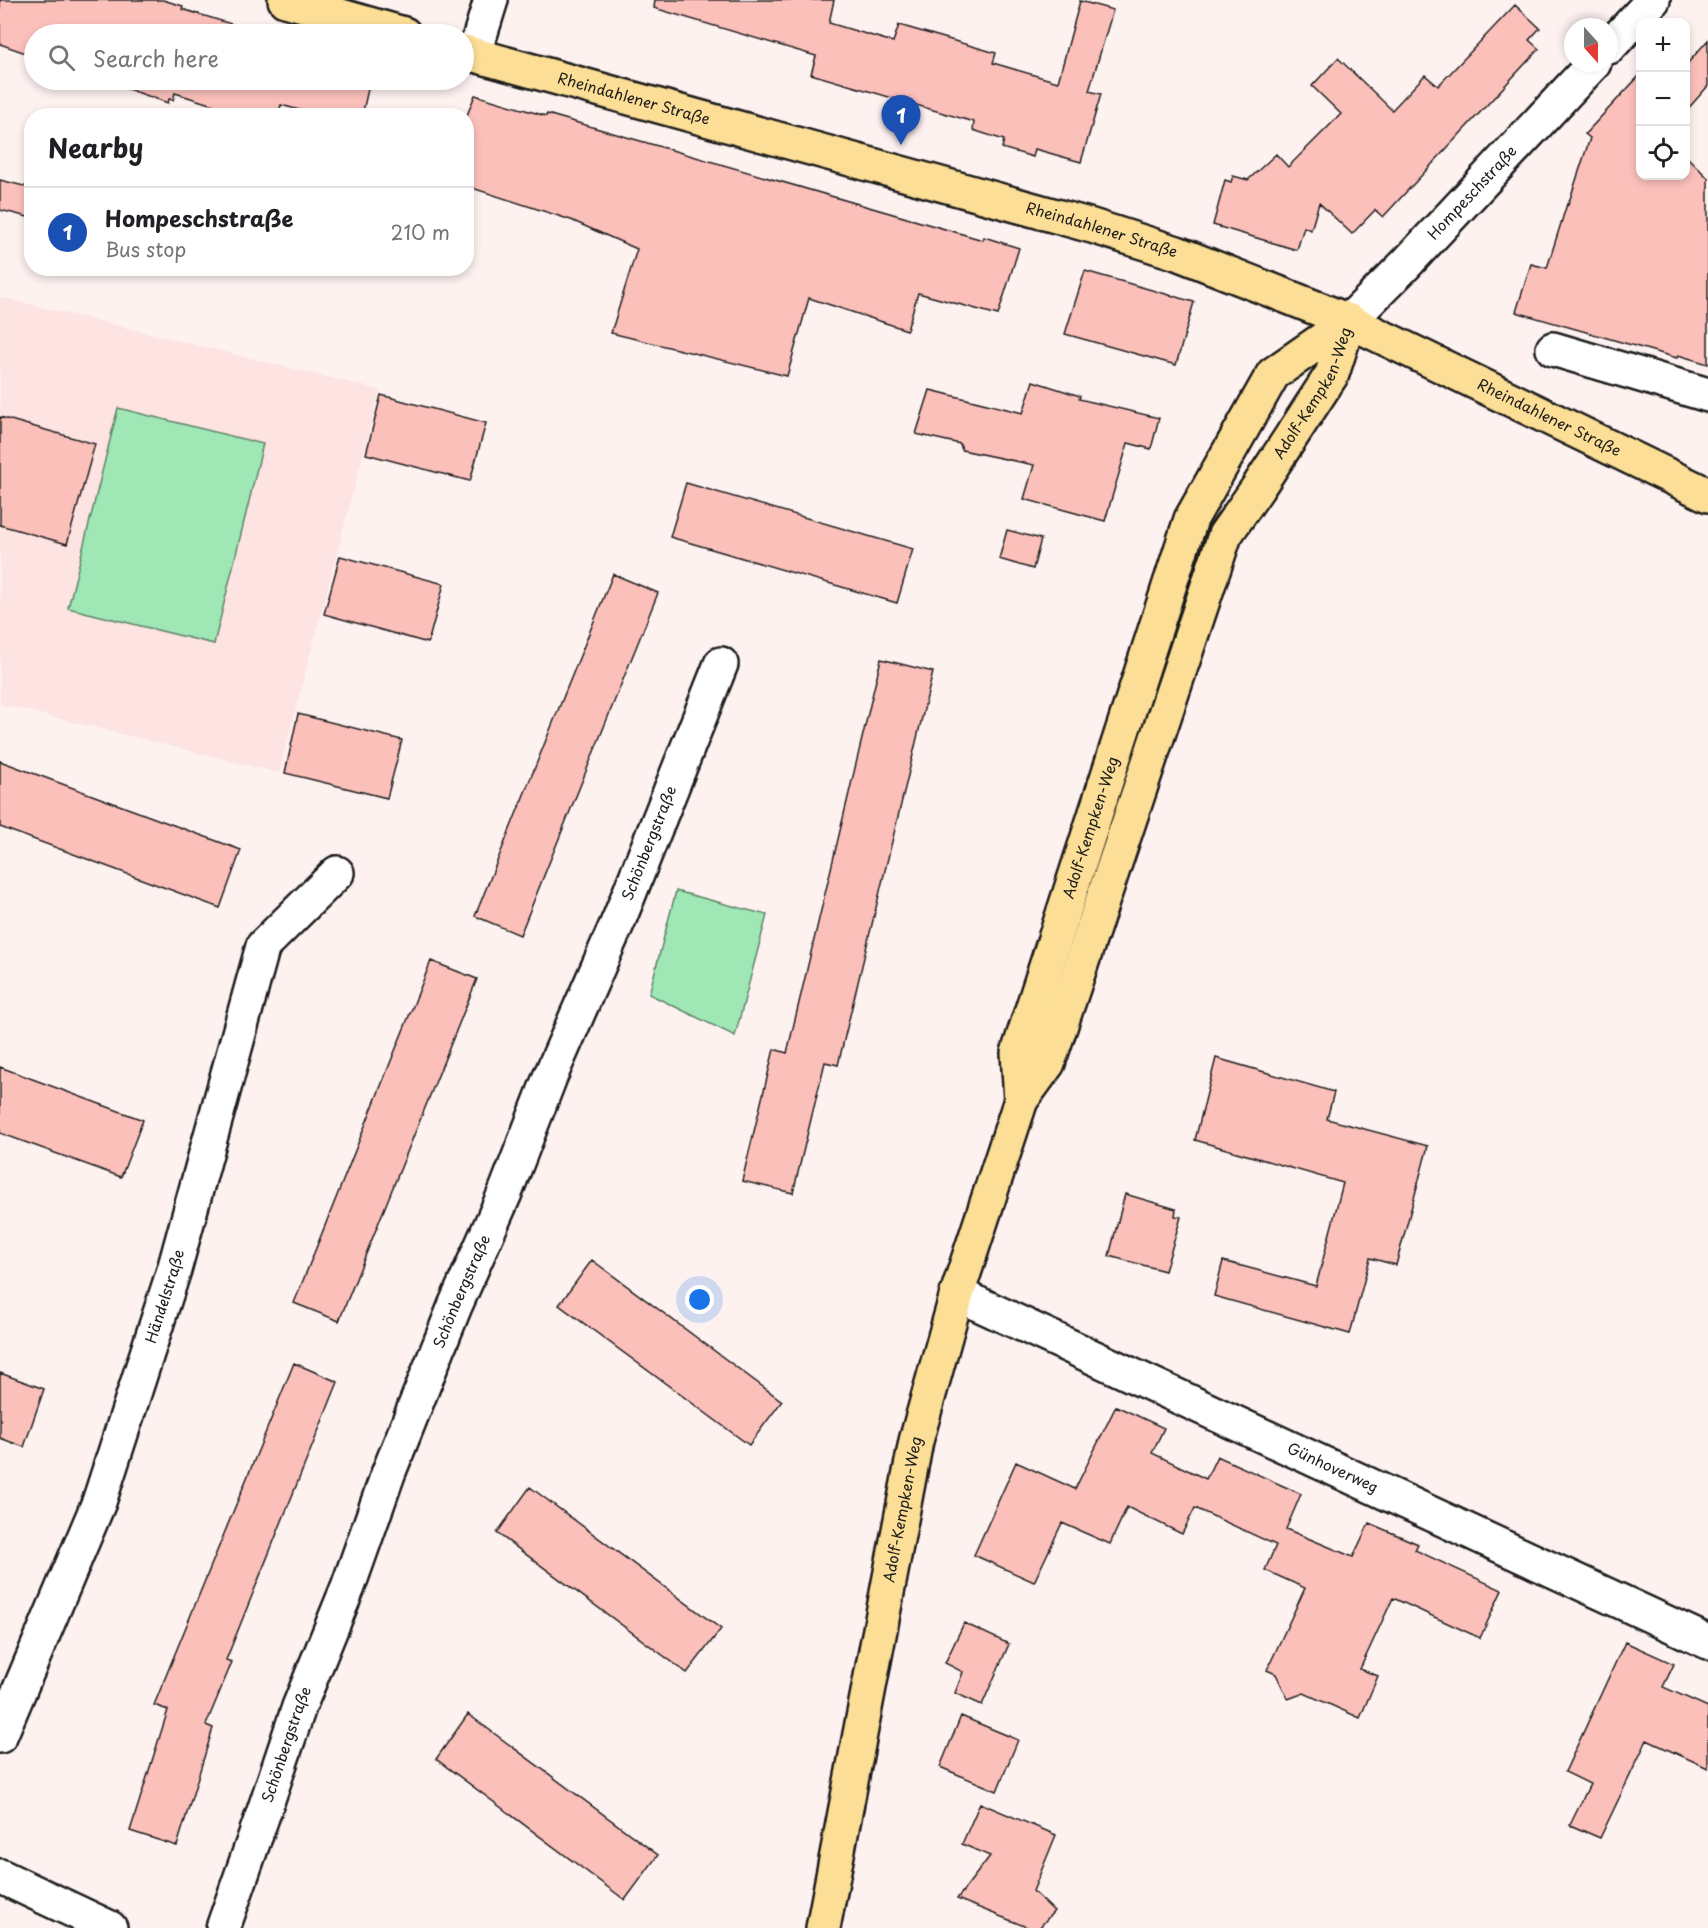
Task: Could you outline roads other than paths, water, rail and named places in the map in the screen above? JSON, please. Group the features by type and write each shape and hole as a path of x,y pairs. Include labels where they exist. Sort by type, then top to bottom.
{"main road":[{"path":"285,0 369,24"},
{"name":"Rheindahlener Straße","path":"474,54 1092,226 1177,253 1349,321 1708,495"},
{"name":"Adolf-Kempken-Weg","path":"1021,1100 1018,1053 1191,519 1273,374 1349,321"},
{"name":"Adolf-Kempken-Weg","path":"823,1928 916,1441 957,1294 1021,1100 1048,1063 1225,535 1332,374 1349,321"}],"street":[{"path":"474,41 491,0"},
{"path":"1618,37 1653,0"},
{"name":"Hompeschstraße","path":"1349,321 1406,264 1586,72"},
{"path":"1553,349 1708,395"},
{"name":"Schönbergstraße","path":"223,1928 299,1707 348,1587 388,1474 456,1306 505,1193 550,1077 620,917 721,664"},
{"name":"Händelstraße","path":"0,1736 99,1502 174,1270 263,946 337,873"},
{"name":"Günhoverweg","path":"957,1294 1708,1642"},
{"path":"0,1876 110,1928"}],"place":[{"name":"Hompeschstraße","path":"901,145"}]}
